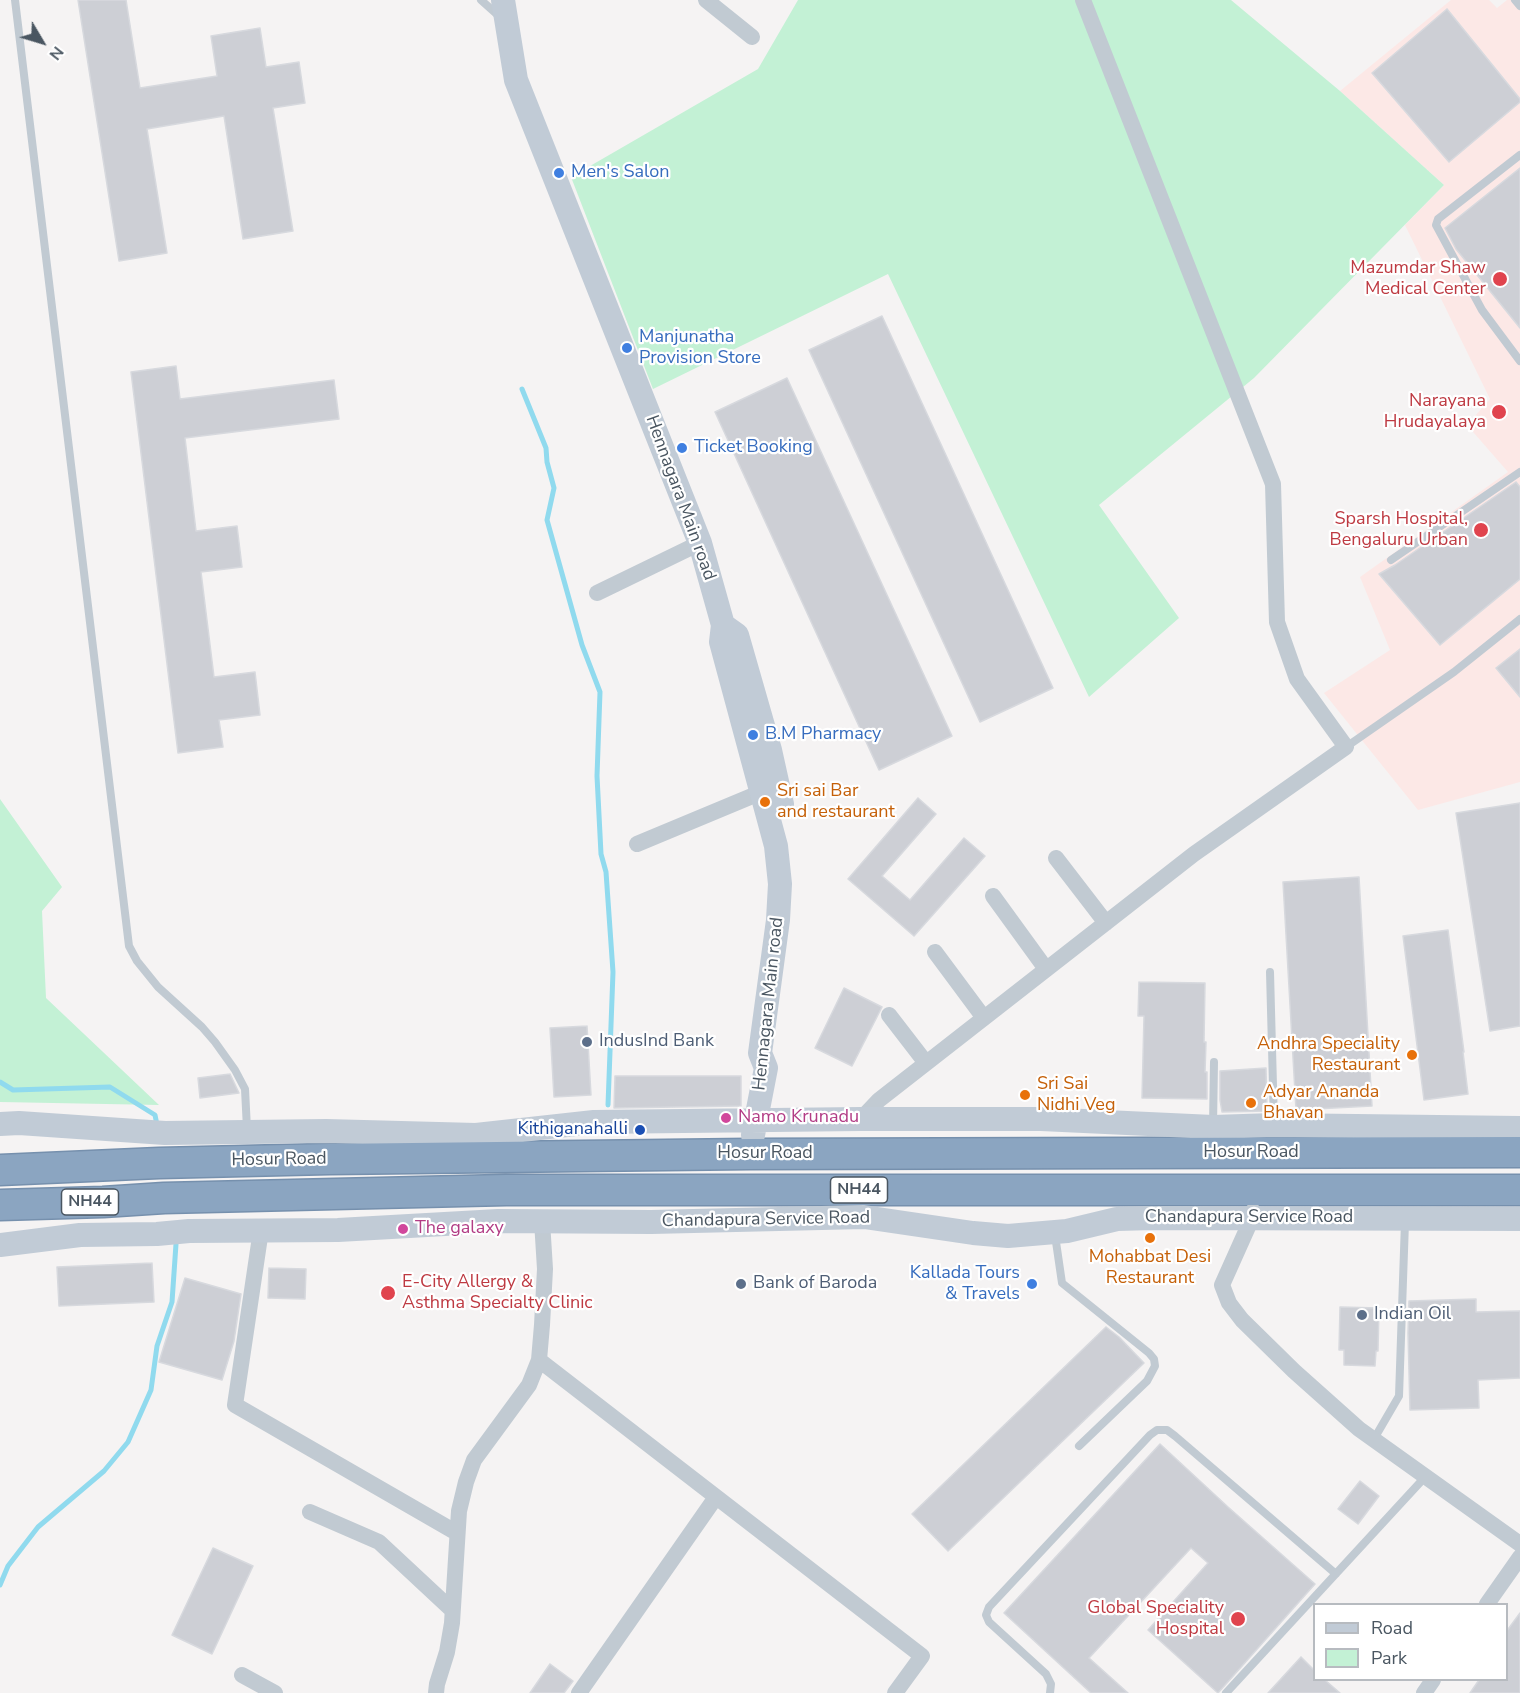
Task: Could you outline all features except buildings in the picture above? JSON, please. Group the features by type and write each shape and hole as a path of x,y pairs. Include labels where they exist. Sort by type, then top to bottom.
{"highway":[{"name":"Hosur Road","path":"4,1169 201,1162 750,1154 1520,1152"},
{"name":"Hosur Road","path":"5,1207 164,1197 507,1190 1254,1204 1520,1190"}],"street":[{"path":"706,0 752,37"},
{"path":"861,1119 879,1100 1194,854 1347,747 1297,679 1281,634 1277,622 1273,484 1083,0"},
{"name":"Hennagara Main road","path":"505,12 516,80 700,543 723,625 721,642 770,788 780,884 778,920 760,1053 766,1068 750,1154"},
{"path":"597,593 700,543"},
{"path":"637,844 770,788"},
{"path":"1056,858 1106,923"},
{"path":"993,896 1046,969"},
{"path":"935,952 984,1018"},
{"path":"889,1015 926,1064"},
{"path":"0,1124 19,1122 182,1133 326,1131 476,1135 594,1122 861,1119 1041,1119 1213,1126 1520,1128"},
{"path":"1254,1204 1222,1285 1228,1303 1294,1371 1359,1429 1520,1544"},
{"name":"Chandapura Service Road","path":"0,1245 80,1235 157,1234 189,1231 338,1230 498,1221 651,1222 864,1217 1008,1236 1055,1233 1117,1220 1187,1217 1254,1204 1406,1218 1520,1219"},
{"path":"436,1693 436,1684 447,1652 452,1623 459,1511 466,1482 474,1460 529,1385 538,1360 545,1269 542,1221"},
{"path":"261,1230 235,1405 457,1533"},
{"path":"538,1360 922,1656 895,1693"},
{"path":"579,1693 716,1497"},
{"path":"310,1512 379,1542 452,1610"},
{"path":"1487,1603 1520,1557"},
{"path":"242,1675 275,1693"}],"lane":[{"path":"15,0 129,946 158,987 202,1027 236,1070 245,1089 247,1132"},
{"path":"481,0 505,12"},
{"path":"1515,0 1520,6"},
{"path":"1520,155 1438,219 1436,225 1482,310 1520,361"},
{"path":"1391,560 1520,472"},
{"path":"1347,747 1454,672 1520,620"},
{"path":"1270,972 1274,1125"},
{"path":"1213,1126 1214,1062"},
{"path":"1374,1439 1399,1396 1406,1218"},
{"path":"1055,1233 1062,1283 1140,1345 1154,1359 1155,1366 1147,1381 1079,1446"},
{"path":"1050,1693 1051,1684 1046,1674 989,1622 986,1615 989,1607 1150,1435 1157,1431 1167,1430 1175,1436 1336,1574"},
{"path":"1226,1693 1425,1476"}],"shaded area":[{"name":"Narayana Hrudayalaya","path":"1451,0 1489,0 1497,8 1507,0 1520,0 1520,782 1418,810 1324,693 1390,650 1360,577 1508,472 1467,425 1490,399 1405,225 1444,185 1340,91"}],"green space":[{"path":"798,0 1231,0 1340,91 1444,185 1254,378 1099,505 1179,618 1089,697 888,274 653,389 571,177 758,69"},
{"path":"0,799 62,887 42,911 46,998 159,1105 0,1102"}],"waterway":[{"path":"522,389 546,448 554,488 547,520 582,645 600,692 597,776 601,854 606,872 613,972 608,1105"},
{"path":"0,1082 13,1090 110,1087 155,1115 157,1125"},
{"path":"0,1585 8,1566 38,1527 104,1471 128,1442 151,1390 157,1346 172,1302 175,1238"}],"place":[{"name":"Men's Salon","path":"559,173"},
{"name":"Mazumdar Shaw Medical Center","path":"1500,279"},
{"name":"Manjunatha Provision Store","path":"627,348"},
{"name":"Narayana Hrudayalaya","path":"1499,412"},
{"name":"Ticket Booking","path":"682,448"},
{"name":"Sparsh Hospital, Bengaluru Urban","path":"1481,530"},
{"name":"B.M Pharmacy","path":"753,735"},
{"name":"Sri sai Bar and restaurant","path":"765,802"},
{"name":"IndusInd Bank","path":"587,1042"},
{"name":"Andhra Speciality Restaurant","path":"1412,1055"},
{"name":"Sri Sai Nidhi Veg","path":"1025,1095"},
{"name":"Adyar Ananda Bhavan","path":"1251,1103"},
{"name":"Namo Krunadu","path":"726,1118"},
{"name":"Kithiganahalli","path":"640,1130"},
{"name":"The galaxy","path":"403,1229"},
{"name":"Mohabbat Desi Restaurant","path":"1150,1238"},
{"name":"Bank of Baroda","path":"741,1284"},
{"name":"Kallada Tours & Travels","path":"1032,1284"},
{"name":"E-City Allergy & Asthma Specialty Clinic","path":"388,1293"},
{"name":"Indian Oil","path":"1362,1315"},
{"name":"Global Speciality Hospital","path":"1238,1619"}]}
